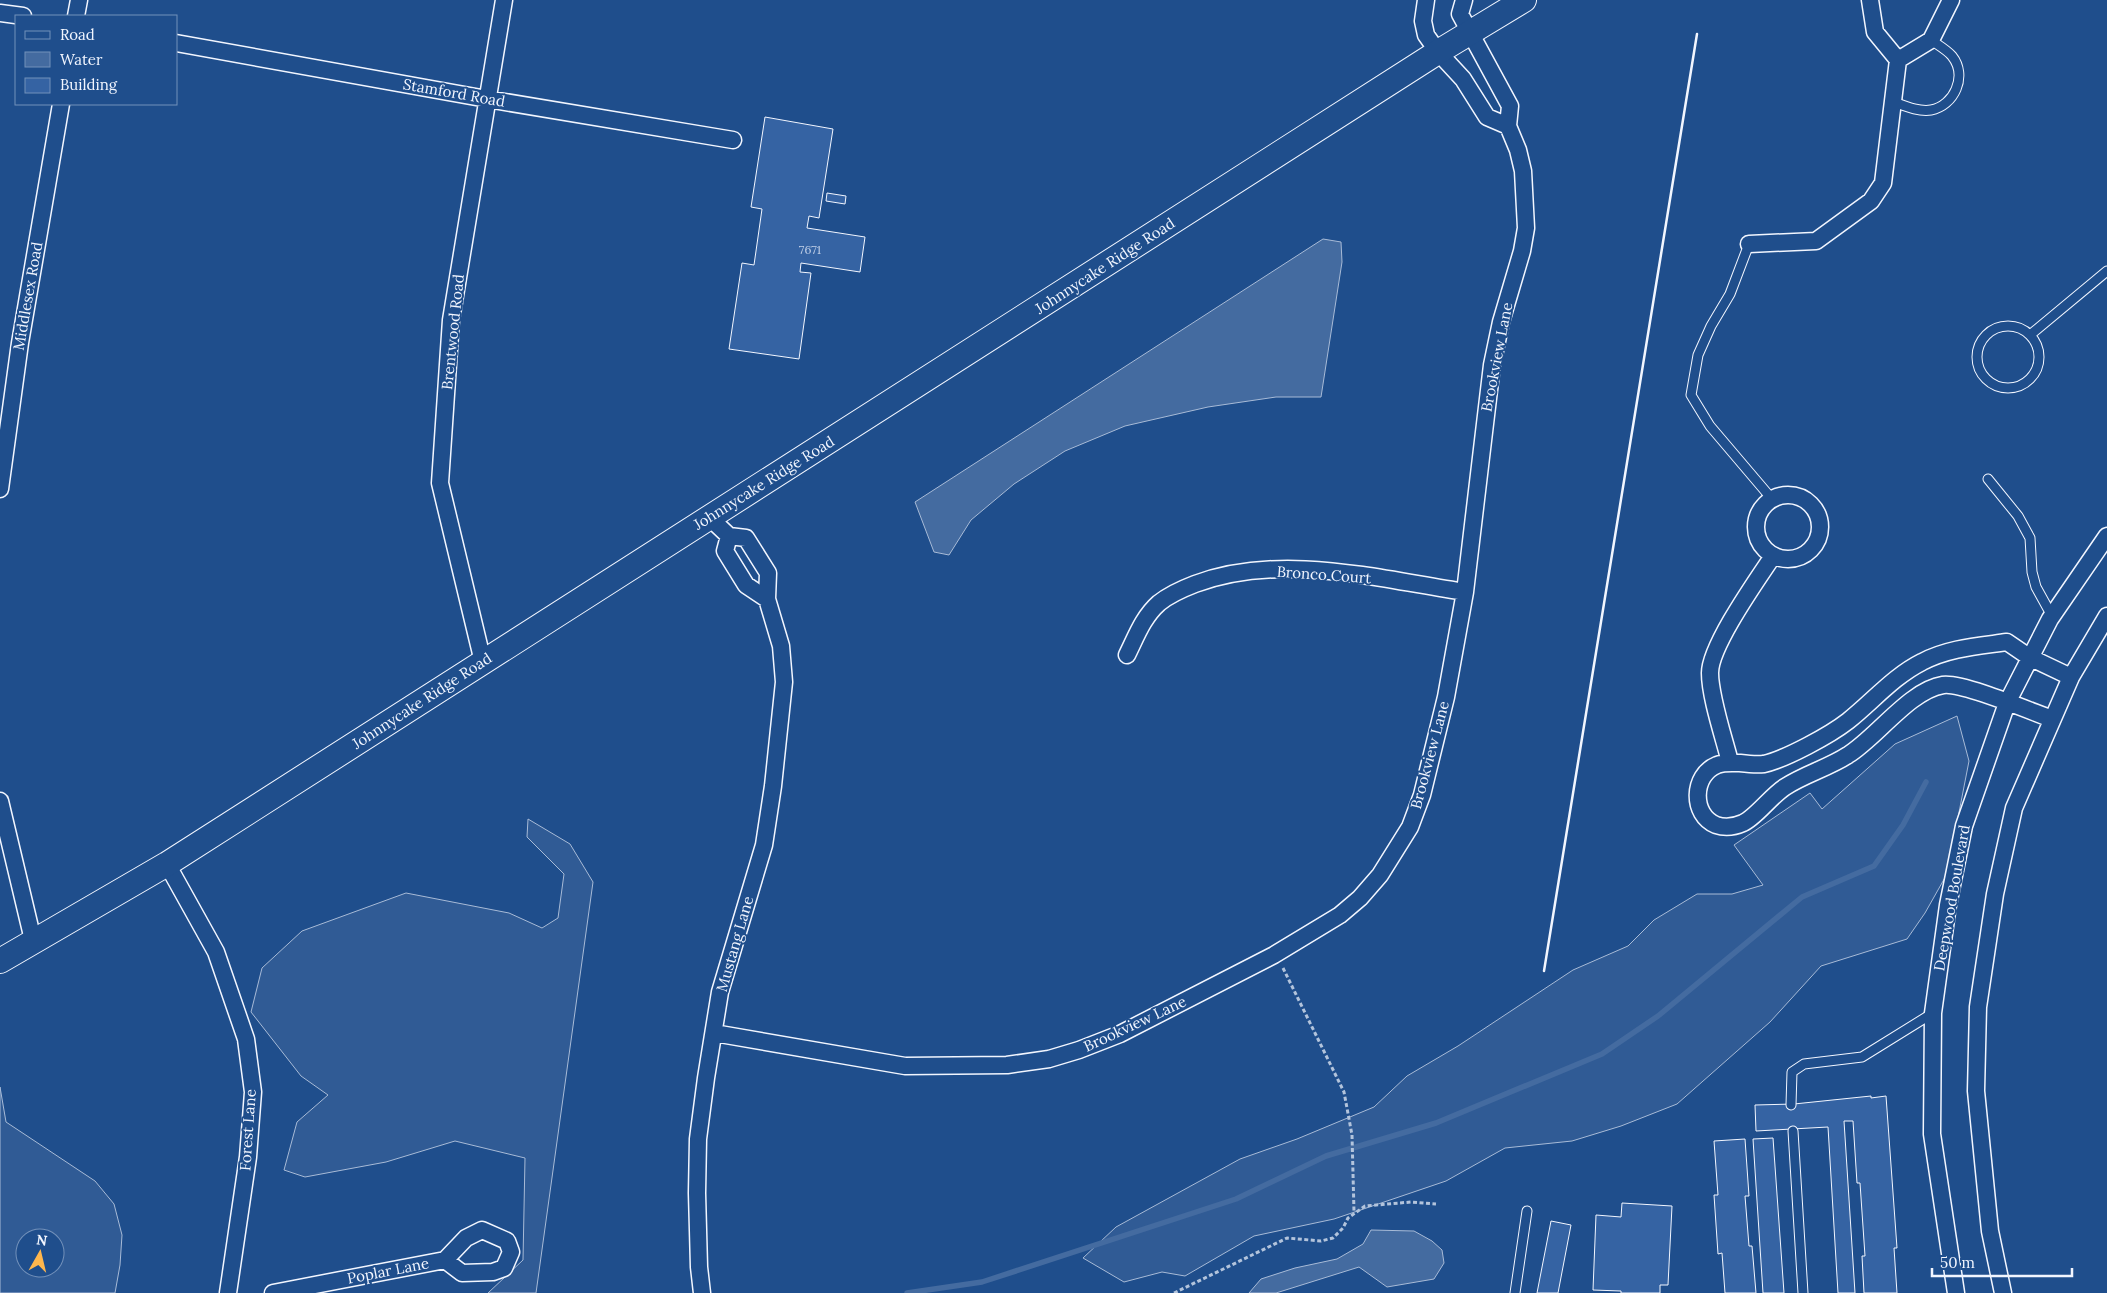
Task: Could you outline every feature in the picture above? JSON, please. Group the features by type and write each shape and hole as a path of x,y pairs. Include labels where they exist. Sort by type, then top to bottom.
{"main road":[{"name":"Johnnycake Ridge Road","path":"0,961 167,864 1469,32 1524,0"}],"street":[{"path":"76,15 79,0"},
{"name":"Brentwood Road","path":"483,662 440,483 451,320 504,0"},
{"path":"1426,0 1423,20 1426,35 1438,52 1463,79 1486,117 1508,126"},
{"name":"Brookview Lane","path":"714,1032 905,1066 1006,1065 1049,1059 1120,1034 1276,954 1340,916 1360,898 1380,875 1410,826 1422,795 1446,697 1465,592 1492,365 1501,322 1522,251 1526,228 1523,171 1518,150 1508,126 1510,106 1460,14 1464,0"},
{"path":"1749,244 1816,241 1871,201 1883,183 1898,60 1875,32 1870,0"},
{"path":"1898,60 1931,40 1951,0"},
{"path":"0,12 17,15"},
{"name":"Stamford Road","path":"178,43 487,99 733,140"},
{"name":"Middlesex Road","path":"0,490 20,343 61,105"},
{"path":"1792,496 1810,504 1816,512 1819,522 1816,542 1802,556 1793,559 1773,556 1759,542 1756,533 1759,513 1772,499 1792,496"},
{"name":"Mustang Lane","path":"702,1293 699,1267 697,1193 698,1138 720,992 764,845 773,786 784,682 781,646 767,599 768,572 746,538 728,536 710,518"},
{"path":"728,536 725,551 746,585 767,599"},
{"name":"Deepwood Boulevard","path":"1956,1293 1932,1134 1933,1013 1948,905 1964,826 2007,703 2052,616 2107,536"},
{"path":"1730,762 1710,672 1716,652 1732,621 1773,556"},
{"name":"Bronco Court","path":"1127,655 1146,618 1158,604 1172,594 1212,578 1234,574 1297,569 1323,571 1465,592"},
{"path":"2003,1293 1990,1231 1976,1091 1978,1007 1995,894 2014,808 2071,677 2107,616"},
{"path":"2052,719 1965,688 1944,685 1929,690 1915,699 1849,755 1785,787 1772,796 1746,823 1734,827 1716,825 1706,819 1697,801 1701,780 1708,770 1717,765 1730,762 1753,765 1766,763 1800,750 1846,722 1900,676 1923,661 1952,651 2007,642 2030,657 2071,677"},
{"path":"0,801 34,940"},
{"name":"Forest Lane","path":"167,864 216,952 246,1039 253,1092 248,1157 228,1293"},
{"name":"Poplar Lane","path":"273,1293 445,1260"}],"lane":[{"path":"1894,102 1916,109 1930,110 1942,107 1952,98 1957,88 1958,66 1952,56 1931,40"},
{"path":"1749,244 1730,294 1711,326 1698,355 1691,395 1710,426 1772,499"},
{"path":"2030,335 2107,271"},
{"path":"2002,327 2012,327 2030,335 2036,343 2039,363 2029,380 2011,388 2000,387 1983,375 1979,366 1980,345 1993,330 2002,327"},
{"path":"1988,479 2018,516 2030,538 2032,572 2036,587 2052,616"},
{"path":"1791,1104 1792,1072 1804,1064 1862,1057 1933,1013"},
{"path":"1792,1131 1803,1293"},
{"path":"1515,1293 1527,1212"}],"path":[{"path":"1276,954 1344,1092 1352,1135 1354,1212"},
{"path":"1174,1293 1287,1238 1320,1241 1333,1238 1354,1212 1366,1206 1411,1202 1436,1204"}],"shaded area":[{"path":"1957,716 1969,761 1947,874 1925,913 1907,939 1821,966 1770,1022 1677,1104 1621,1126 1572,1141 1505,1148 1446,1181 1334,1219 1254,1236 1185,1276 1162,1272 1124,1282 1083,1258 1116,1227 1240,1159 1297,1139 1374,1107 1407,1076 1458,1046 1573,970 1628,946 1654,920 1697,894 1732,894 1763,885 1734,845 1810,793 1822,809 1895,744"},
{"path":"528,819 570,844 593,882 536,1293 488,1293 523,1260 525,1158 455,1141 386,1162 305,1177 284,1170 297,1122 328,1095 301,1076 251,1012 262,968 302,931 406,893 509,913 542,928 558,918 564,874 527,837"},
{"path":"0,1087 6,1122 95,1181 114,1204 122,1235 120,1265 115,1293 0,1293"}],"water":[{"path":"1323,239 1341,242 1342,262 1321,397 1276,397 1208,407 1125,426 1065,451 1014,484 971,520 949,555 934,552 915,502"},
{"path":"1371,1230 1414,1231 1432,1241 1442,1250 1444,1263 1434,1279 1387,1287 1359,1267 1276,1293 1249,1293 1261,1279 1295,1268 1337,1259 1363,1244"}],"building":[{"path":"765,117 833,129 819,218 809,216 807,228 865,237 860,272 801,263 800,272 811,273 799,359 729,349 742,263 754,265 762,209 751,207"},
{"path":"827,193 846,196 845,204 826,201"},
{"path":"1871,1096 1871,1098 1886,1096 1897,1248 1894,1248 1897,1293 1864,1293 1862,1256 1865,1256 1860,1183 1857,1183 1853,1121 1844,1121 1855,1293 1838,1293 1828,1127 1756,1131 1755,1105 1794,1104"},
{"path":"1773,1138 1784,1293 1763,1293 1753,1139"},
{"path":"1745,1139 1749,1196 1745,1196 1749,1246 1752,1246 1756,1293 1725,1293 1722,1253 1718,1254 1714,1195 1718,1195 1714,1141"},
{"path":"1622,1203 1672,1206 1668,1285 1660,1285 1660,1293 1621,1293 1621,1291 1593,1290 1596,1215 1621,1217"},
{"path":"1551,1221 1571,1225 1558,1293 1537,1293"}],"waterway":[{"path":"907,1293 982,1282 1236,1199 1326,1156 1436,1123 1602,1054 1658,1016 1802,897 1874,866 1903,825 1926,782"}],"wall":[{"path":"1544,971 1697,34"}]}
